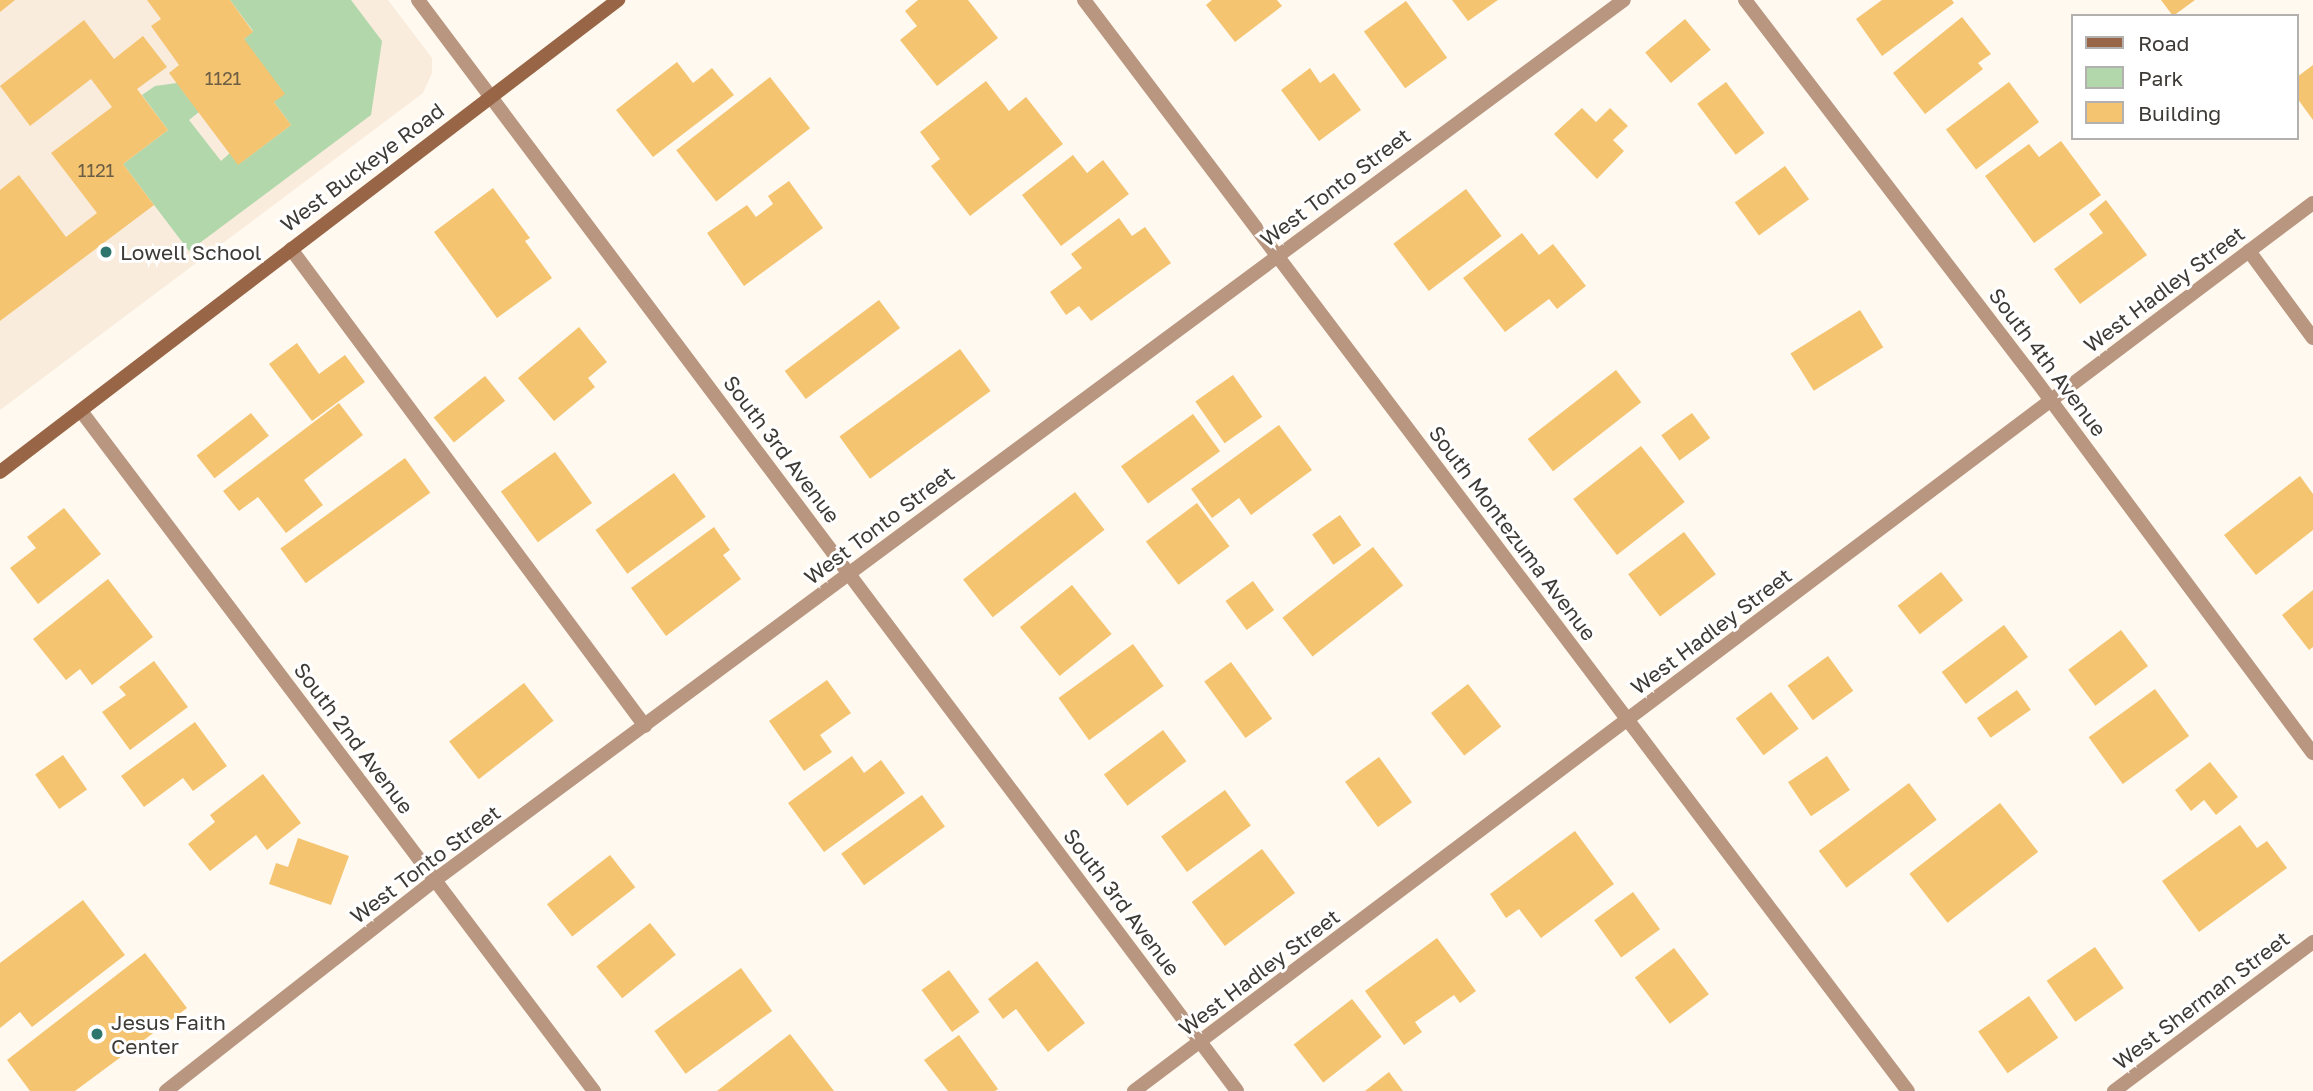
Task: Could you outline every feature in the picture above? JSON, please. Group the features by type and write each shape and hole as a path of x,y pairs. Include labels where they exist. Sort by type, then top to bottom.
{"main road":[{"name":"West Buckeye Road","path":"0,472 618,0"}],"street":[{"name":"South 3rd Avenue","path":"418,0 1237,1091"},
{"name":"South Montezuma Avenue","path":"1084,0 1908,1091"},
{"name":"West Tonto Street","path":"166,1091 435,880 1623,0"},
{"name":"South 4th Avenue","path":"1745,0 2051,400 2313,753"},
{"name":"West Hadley Street","path":"1134,1091 2313,203"},
{"path":"291,249 645,726"},
{"path":"2249,251 2313,338"},
{"name":"South 2nd Avenue","path":"81,411 594,1091"},
{"name":"West Sherman Street","path":"2114,1091 2313,942"}],"shaded area":[{"name":"Lowell School","path":"0,0 388,0 432,58 432,73 423,93 0,410"}],"green space":[{"path":"230,0 351,0 382,41 371,115 189,251 123,164 168,130 142,95 155,86 177,83 199,112 189,120 221,161 230,153 239,164 291,125 274,102 244,39 253,31"}],"building":[{"path":"0,0 15,0 0,12"},
{"path":"147,0 230,0 253,32 244,39 285,94 274,102 291,125 238,165 169,73 179,65 151,26 161,19"},
{"path":"918,0 968,0 998,38 937,86 900,40 917,26 905,11"},
{"path":"1212,0 1277,0 1282,6 1235,42 1206,5"},
{"path":"1452,0 1498,0 1468,21"},
{"path":"1882,0 1952,0 1954,3 1882,56 1856,19"},
{"path":"2161,0 2195,0 2176,14 2172,14"},
{"path":"1406,1 1447,58 1405,88 1364,32"},
{"path":"1962,17 1991,54 1978,63 1983,69 1925,114 1893,73"},
{"path":"1685,19 1711,50 1671,83 1645,52"},
{"name":"Lowell School","path":"84,20 114,59 143,36 167,67 137,89 168,130 123,164 154,205 0,321 0,190 19,175 66,237 97,213 51,153 112,107 91,79 30,126 0,86"},
{"path":"677,62 693,83 712,68 734,95 653,157 616,110"},
{"path":"2313,65 2313,120 2299,101 2299,76"},
{"path":"1310,68 1320,83 1334,73 1361,110 1319,141 1281,90"},
{"path":"770,77 810,128 716,201 676,150"},
{"path":"986,81 1009,111 1026,97 1063,144 970,216 931,166 940,159 920,132"},
{"path":"1726,82 1765,133 1736,155 1697,104"},
{"path":"2009,82 2039,122 1976,169 1946,130"},
{"path":"1582,108 1596,122 1610,108 1628,126 1613,140 1624,151 1597,179 1554,134"},
{"path":"2061,141 2101,195 2034,243 1985,176 2029,144 2039,157"},
{"path":"1073,155 1087,173 1103,160 1129,194 1061,246 1022,195"},
{"path":"1785,166 1809,199 1759,236 1735,202"},
{"path":"789,181 823,228 744,286 707,233 747,205 756,217 773,204 768,196"},
{"path":"493,188 530,238 525,241 552,278 497,318 434,232"},
{"path":"1466,189 1502,236 1429,291 1393,244"},
{"path":"2106,200 2147,255 2080,304 2054,269 2103,233 2089,214"},
{"path":"1119,218 1132,236 1145,227 1171,263 1091,321 1079,306 1066,315 1050,292 1082,268 1071,254"},
{"path":"1522,233 1539,255 1553,244 1586,286 1557,309 1549,299 1505,332 1463,278"},
{"path":"879,300 900,328 806,399 785,371"},
{"path":"1860,310 1883,347 1814,391 1790,353"},
{"path":"579,327 607,362 588,378 595,387 554,421 518,378"},
{"path":"297,343 319,374 345,355 365,382 312,421 269,364"},
{"path":"960,349 991,391 870,479 839,437"},
{"path":"1616,370 1641,402 1553,471 1528,439"},
{"path":"1233,375 1262,417 1225,443 1195,401"},
{"path":"485,376 505,401 454,442 434,418"},
{"path":"339,403 363,435 304,480 323,505 286,533 258,497 239,511 223,491"},
{"path":"251,413 269,436 214,478 197,455"},
{"path":"1692,413 1710,438 1679,460 1661,435"},
{"path":"1193,414 1220,451 1148,504 1121,466"},
{"path":"1279,425 1312,470 1251,515 1239,498 1212,518 1191,489"},
{"path":"1641,446 1685,502 1617,555 1573,499"},
{"path":"555,452 592,503 538,542 501,491"},
{"path":"405,458 430,493 306,583 280,549"},
{"path":"674,473 706,517 627,574 596,530"},
{"path":"2300,476 2313,494 2313,530 2256,575 2224,535"},
{"path":"1075,492 1105,530 993,617 963,579"},
{"path":"1197,503 1229,546 1178,585 1146,542"},
{"path":"64,508 101,554 38,604 10,568 36,548 27,537"},
{"path":"1340,515 1361,545 1333,565 1312,535"},
{"path":"714,527 730,550 723,555 741,579 666,636 631,588"},
{"path":"1684,532 1716,574 1660,616 1628,574"},
{"path":"1373,547 1403,586 1313,656 1282,618"},
{"path":"1941,572 1963,600 1920,634 1898,606"},
{"path":"108,579 153,637 92,685 80,669 66,680 33,639"},
{"path":"1253,581 1274,610 1247,630 1225,601"},
{"path":"1072,585 1112,634 1060,676 1020,627"},
{"path":"2313,590 2313,647 2309,650 2282,615"},
{"path":"2004,625 2028,657 1966,704 1942,672"},
{"path":"2121,630 2148,666 2095,706 2068,670"},
{"path":"1133,644 1164,686 1089,740 1059,698"},
{"path":"1828,656 1853,691 1813,720 1788,685"},
{"path":"154,661 188,707 130,750 102,712 126,695 119,687"},
{"path":"1231,662 1272,719 1245,738 1204,681"},
{"path":"827,680 851,713 820,735 832,752 804,771 769,721"},
{"path":"524,683 554,721 479,779 449,741"},
{"path":"1468,684 1501,727 1464,755 1431,713"},
{"path":"2155,689 2189,736 2123,784 2089,737"},
{"path":"2017,690 2031,710 1991,738 1977,718"},
{"path":"1771,692 1799,729 1764,755 1736,718"},
{"path":"195,722 227,766 193,791 183,778 144,807 121,776"},
{"path":"1163,730 1186,761 1127,806 1104,775"},
{"path":"63,755 87,789 59,809 35,775"},
{"path":"852,756 864,773 881,760 905,793 824,852 788,803"},
{"path":"1827,756 1850,790 1811,816 1788,782"},
{"path":"1379,757 1412,802 1378,827 1345,782"},
{"path":"2210,762 2238,797 2216,815 2204,800 2191,811 2175,790"},
{"path":"263,774 301,823 267,850 256,835 210,871 188,844 215,822 210,815"},
{"path":"1909,783 1937,820 1846,888 1819,851"},
{"path":"1225,790 1251,826 1187,872 1161,836"},
{"path":"922,795 945,827 864,885 841,854"},
{"path":"2000,803 2038,852 1948,923 1909,874"},
{"path":"2240,825 2257,848 2267,841 2287,868 2199,932 2162,881"},
{"path":"1575,831 1614,884 1541,938 1519,909 1506,918 1490,894"},
{"path":"298,838 349,856 331,905 269,884 276,863 288,867"},
{"path":"1262,849 1295,893 1225,946 1192,902"},
{"path":"610,855 635,887 572,937 547,904"},
{"path":"1633,892 1660,929 1621,957 1594,920"},
{"path":"83,900 125,955 32,1027 20,1012 0,1028 0,963"},
{"path":"650,923 676,955 622,998 596,966"},
{"path":"1437,938 1476,991 1460,1003 1454,995 1415,1022 1422,1032 1404,1045 1365,991"},
{"path":"2095,947 2124,988 2075,1022 2047,981"},
{"path":"1674,948 1709,994 1670,1024 1635,977"},
{"name":"Jesus Faith Center","path":"145,953 187,1008 75,1091 30,1091 7,1060"},
{"path":"1037,961 1085,1023 1048,1052 1016,1009 1003,1019 988,999"},
{"path":"741,968 772,1011 686,1074 654,1031"},
{"path":"949,970 980,1012 952,1032 921,990"},
{"path":"2029,996 2058,1038 2007,1073 1978,1032"},
{"path":"1352,999 1382,1037 1323,1082 1294,1045"},
{"path":"790,1034 834,1091 717,1091"},
{"path":"959,1035 998,1089 948,1091 924,1060"},
{"path":"1389,1072 1403,1091 1365,1091"}],"place":[{"name":"Lowell School","path":"106,252"},
{"name":"Jesus Faith Center","path":"97,1034"}]}
